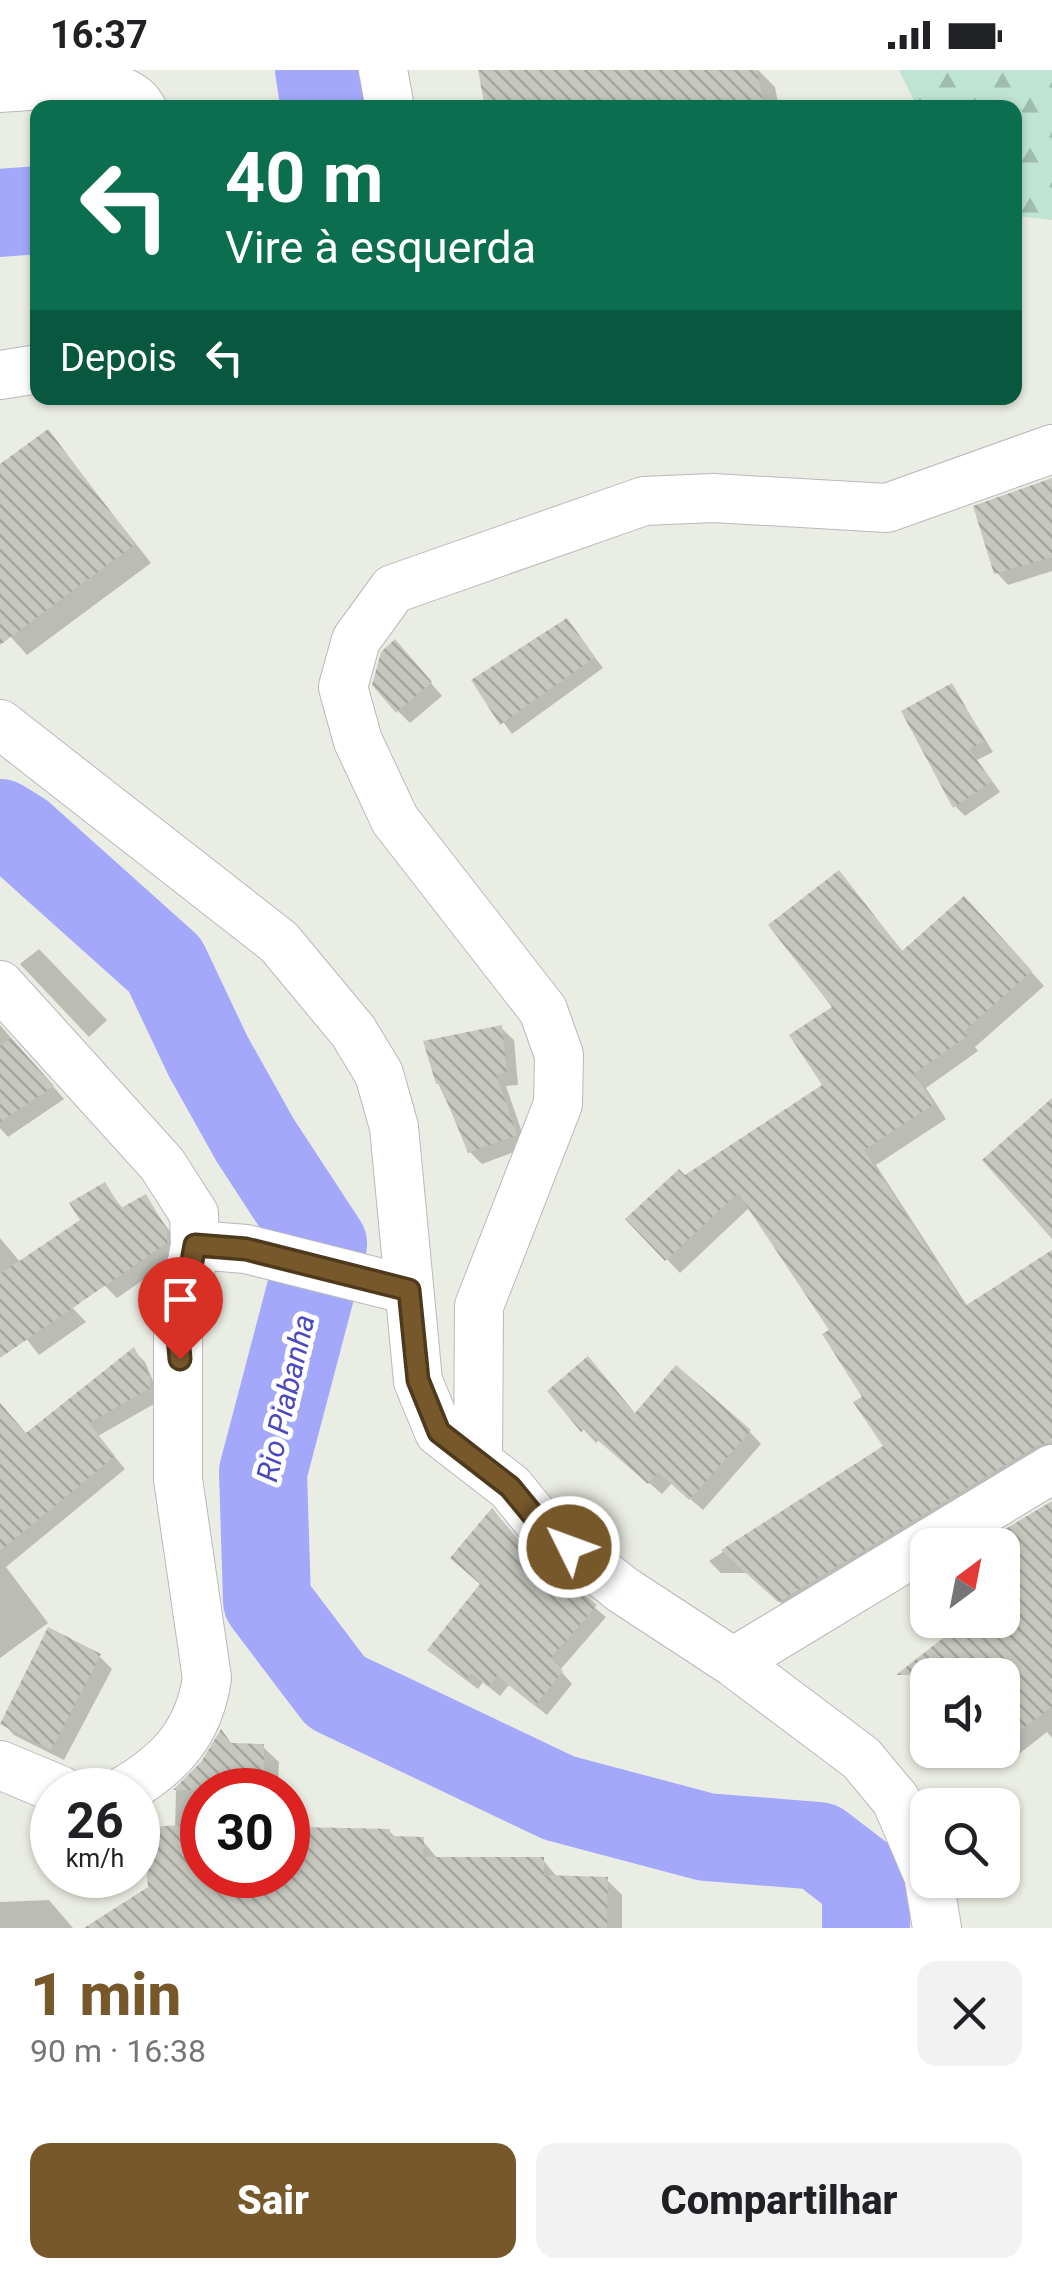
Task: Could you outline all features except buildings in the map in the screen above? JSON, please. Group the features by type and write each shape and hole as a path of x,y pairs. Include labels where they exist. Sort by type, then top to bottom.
{"street":[{"path":"383,70 389,100"},
{"path":"0,88 100,84 128,92 135,100"},
{"path":"0,375 30,370"},
{"path":"478,1461 479,1306 558,1104 559,1055 543,1010 395,820 358,741 343,687 356,640 394,590 644,502 713,498 887,508 1052,449"},
{"path":"0,724 279,942 353,1031 380,1074 394,1127 386,1286 439,1432 510,1487 542,1526 623,1590 733,1662 861,1758 896,1800 910,1834"},
{"path":"0,985 162,1164 194,1214 195,1245 178,1336 178,1480 208,1678 203,1707 178,1752 156,1768"},
{"path":"195,1245 246,1249 386,1286"},
{"path":"733,1662 1052,1469"},
{"path":"0,1765 30,1778"},
{"path":"932,1898 937,1928"}],"green space":[{"path":"899,70 1052,70 1052,220 1022,217 1022,100 914,100"}],"waterway":[{"name":"Rio Piabanha","path":"319,70 324,100"},
{"name":"Rio Piabanha","path":"0,213 30,211"},
{"name":"Rio Piabanha","path":"0,823 21,836 165,965 208,1056 255,1140 323,1244 263,1472 267,1601 336,1692 559,1798 706,1837 819,1846 866,1882 866,1928"}],"route":[{"path":"180,1359 178,1336 195,1245 246,1249 364,1282 409,1290 418,1380 439,1432 510,1487 542,1526 569,1547"}]}
